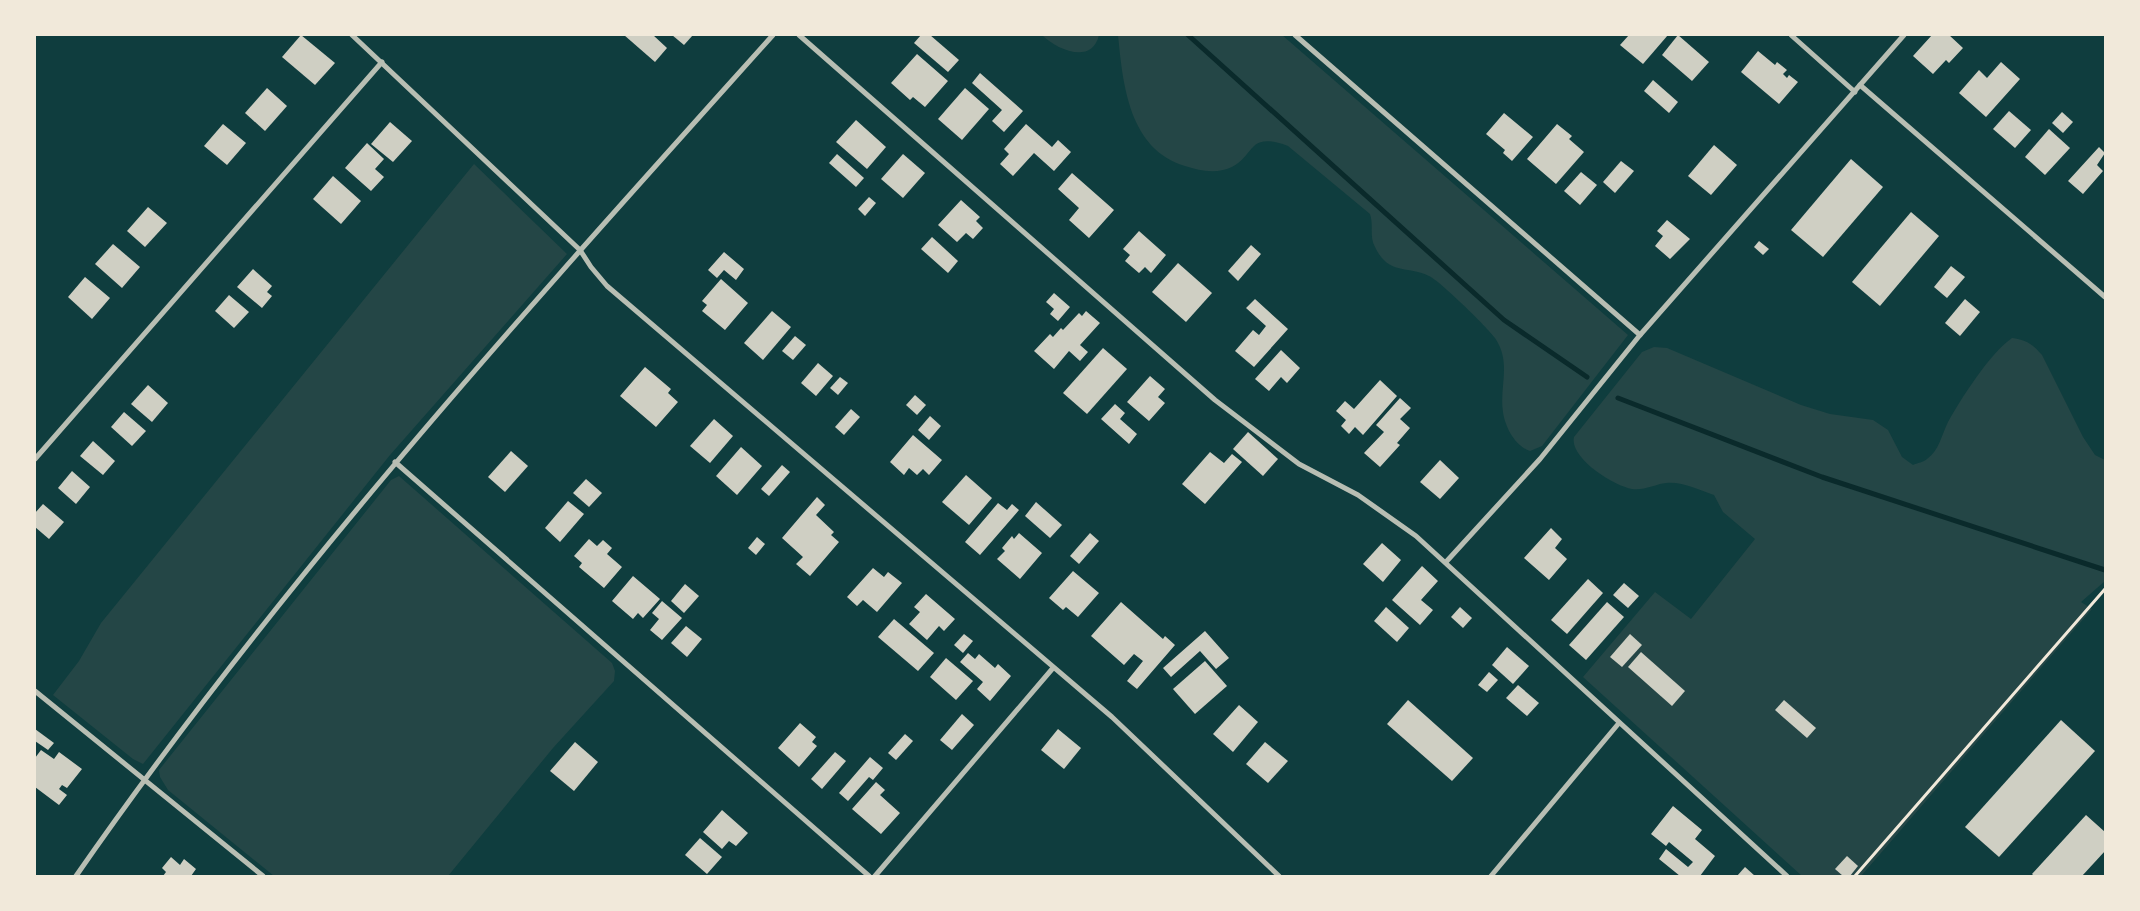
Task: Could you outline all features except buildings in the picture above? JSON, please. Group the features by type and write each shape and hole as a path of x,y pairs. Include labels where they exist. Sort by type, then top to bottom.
{"street":[{"path":"352,35 580,250 590,267 607,286 1136,738 1279,876"},
{"path":"76,876 143,780 247,643 395,462 580,250 773,35"},
{"path":"799,35 1215,400 1299,464 1358,495 1383,511 1446,562 1787,876"},
{"path":"1295,35 1640,335"},
{"path":"1791,35 1854,92"},
{"path":"1446,562 1540,460 1640,335 1904,35"},
{"path":"35,459 382,62"},
{"path":"1860,85 2105,297"},
{"path":"395,462 869,876"},
{"path":"874,876 1053,668"},
{"path":"35,691 263,876"},
{"path":"1491,876 1619,723"}],"path":[{"path":"1855,876 2105,589"}],"shaded area":[{"path":"1042,35 1099,35 1095,44 1089,50 1074,52 1056,46"},
{"path":"1118,35 1282,35 1628,335 1542,446 1530,451 1525,449 1515,440 1506,424 1502,402 1503,356 1495,338 1483,325 1434,279 1421,273 1392,266 1386,262 1380,256 1373,243 1370,214 1288,146 1264,141 1251,149 1234,166 1218,171 1195,169 1166,158 1152,145 1132,113 1123,74"},
{"path":"474,164 567,254 390,455 143,764 133,759 53,695 79,661 101,623"},
{"path":"2012,338 2029,343 2042,355 2083,437 2095,455 2105,460 2105,581 2081,602 2092,609 1861,876 1802,876 1583,677 1655,592 1691,619 1755,539 1723,512 1714,495 1678,483 1666,483 1632,489 1604,477 1578,454 1574,445 1574,437 1642,352 1654,347 1667,348 1801,405 1830,414 1873,420 1888,430 1902,457 1913,465 1931,456 1940,442 1948,422 1968,389 1995,354"},
{"path":"399,476 612,663 615,671 614,681 553,748 448,876 274,876 168,790 160,777 159,770 391,480"}],"waterway":[{"path":"1188,35 1504,320 1587,377"},
{"path":"1618,398 1822,477 2105,570"}]}
